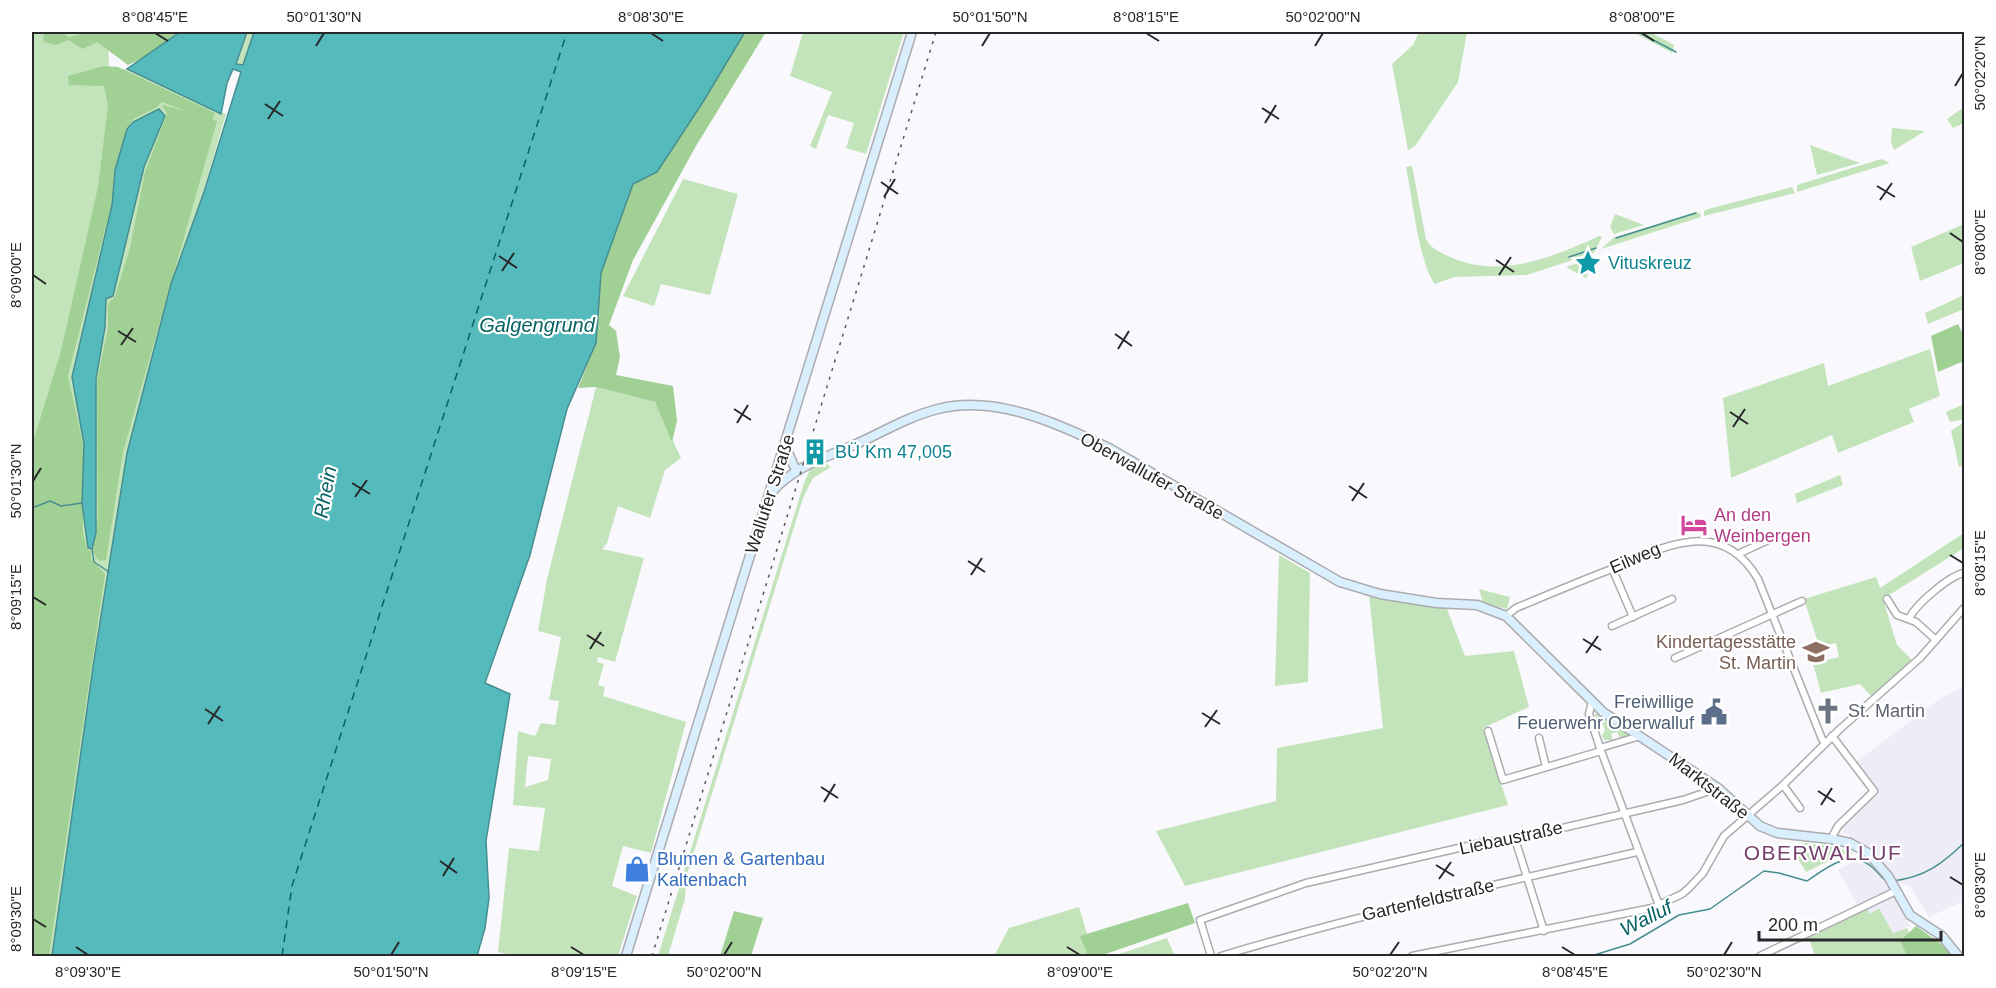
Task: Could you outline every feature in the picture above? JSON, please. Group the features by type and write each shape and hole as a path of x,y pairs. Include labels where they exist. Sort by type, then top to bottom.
{"street":[{"name":"Wallufer Straße","path":"626,957 786,448 912,32"},
{"name":"Oberwallufer Straße","path":"772,492 796,468 934,410 962,405 992,405 1012,409 1099,443 1327,577 1362,590 1406,598"},
{"path":"786,448 796,468"},
{"name":"Oberwallufer Straße","path":"780,466 796,468"},
{"path":"1777,536 1738,554 1752,569 1825,743"},
{"name":"Eilweg","path":"1506,616 1516,608 1669,544 1684,541 1709,542 1738,554"},
{"path":"1612,568 1633,617"},
{"path":"1909,619 1916,606 1954,577 1965,573"},
{"name":"Marktstraße","path":"1406,598 1477,605 1506,616 1603,712 1718,788 1760,826 1777,833 1831,838 1850,843 1868,853 1893,885 1910,915 1942,936 1958,957"},
{"path":"1612,626 1672,599"},
{"path":"1887,599 1897,615 1909,619 1936,640"},
{"path":"1675,658 1802,601"},
{"path":"1412,957 1659,905 1689,888 1702,873 1724,836 1783,785 1832,736 1920,658 1965,608"},
{"path":"1592,701 1589,714 1600,750 1659,905"},
{"path":"1488,731 1503,780 1640,736"},
{"path":"1831,838 1838,826 1874,791 1832,736"},
{"path":"1539,738 1546,767"},
{"path":"1783,785 1800,808"},
{"name":"Liebaustraße","path":"1211,957 1200,920 1306,883 1485,842 1515,839 1683,800 1718,788"},
{"path":"1515,839 1544,931"},
{"name":"Gartenfeldstraße","path":"1221,957 1326,925 1637,852"},
{"path":"1760,957 1893,885"}],"shaded area":[{"path":"1964,686 1964,901 1929,917 1910,886 1899,883 1892,887 1910,926 1893,933 1879,908 1870,914 1863,902 1857,904 1838,870 1853,862 1865,864 1877,857 1839,829 1878,792 1856,762 1941,698"}],"green space":[{"path":"32,32 108,32 109,71 127,69 226,114 127,453 54,956 32,956"},
{"path":"61,32 69,37 89,32 180,32 156,52 128,65 97,42 83,49 68,40 56,45 43,42 44,33"},
{"path":"247,32 254,32 243,66 236,64"},
{"path":"745,32 766,32 696,146 633,260 609,325 616,331 620,357 616,375 673,386 677,421 672,442 655,402 596,387 578,388 596,343 601,273 633,184 657,171 703,102"},
{"path":"803,32 904,32 866,154 846,148 854,123 828,115 816,149 810,146 832,92 790,76"},
{"path":"1419,32 1467,32 1458,82 1415,146 1408,150 1392,64 1413,45"},
{"path":"1633,32 1650,32 1674,45 1672,53"},
{"path":"104,66 118,67 215,113 212,119 217,121 123,452 106,560 99,561 93,552 98,517 97,381 108,328 108,304 115,296 130,248 145,172 167,114 162,105 186,111 162,102 156,108 133,119 127,128 114,171 111,206 68,376 83,445 83,533 87,549 91,551 91,559 105,574 49,956 32,956 32,445 61,351 98,187 108,105 104,86 69,85 68,76"},
{"path":"1964,107 1964,123 1953,128 1947,119"},
{"path":"1892,128 1925,131 1894,150 1891,142"},
{"path":"1810,145 1860,163 1817,175"},
{"path":"1881,159 1890,163 1797,192 1797,185"},
{"path":"1412,166 1426,239 1433,247 1448,256 1467,263 1505,266 1543,258 1599,236 1602,237 1594,253 1527,275 1454,277 1435,284 1429,274 1417,228 1406,167"},
{"path":"683,179 738,194 710,295 661,284 654,306 623,296"},
{"path":"1792,187 1795,193 1704,216 1704,211 1708,209"},
{"path":"1695,212 1700,213 1701,217 1601,249 1613,238"},
{"path":"1615,214 1644,225 1614,234 1610,227"},
{"path":"1964,224 1964,263 1920,281 1911,247"},
{"path":"1587,260 1592,262 1586,278 1566,267"},
{"path":"1964,295 1964,309 1928,324 1925,313"},
{"path":"1958,324 1964,336 1964,361 1938,372 1931,336"},
{"path":"1930,349 1940,396 1909,409 1914,422 1838,453 1832,435 1731,478 1723,398 1824,363 1828,386"},
{"path":"596,387 655,402 681,458 665,470 650,518 618,506 607,543 602,549 644,558 615,662 598,657 597,662 604,664 598,685 605,687 603,696 686,722 651,853 623,846 612,886 637,896 618,956 513,956 498,952 509,848 539,851 545,808 513,805 518,731 535,736 541,723 555,725 559,701 549,700 561,637 538,631 547,579","holes":["528,756 551,759 548,780 525,787"]},
{"path":"1964,404 1964,419 1950,422 1946,412"},
{"path":"1964,422 1964,465 1959,467 1951,431"},
{"path":"824,462 831,467 813,478 803,498 686,878 685,899 668,956 658,956 804,483 811,467"},
{"path":"1840,475 1843,485 1797,503 1795,494"},
{"path":"1964,533 1964,548 1883,599 1897,645 1912,660 1872,697 1860,684 1821,693 1813,663 1839,657 1836,643 1819,646 1804,599 1876,577 1880,588"},
{"path":"1279,555 1310,573 1308,682 1275,686"},
{"path":"1479,589 1510,597 1507,609 1483,603"},
{"path":"1369,595 1447,609 1465,656 1514,651 1529,707 1483,728 1508,805 1185,886 1156,831 1276,801 1277,748 1383,728"},
{"path":"1599,713 1631,735 1620,738 1617,732 1611,734 1613,740 1604,740 1602,736 1605,730 1601,718 1596,719 1595,714"},
{"path":"1797,844 1831,846 1854,853 1837,857 1806,872 1798,859"},
{"path":"1188,903 1195,923 1100,956 1088,956 1080,936"},
{"path":"1079,907 1087,934 1081,937 1088,956 994,956 1009,928"},
{"path":"1867,908 1870,914 1879,908 1893,933 1907,928 1909,933 1900,941 1907,956 1815,956 1809,938"},
{"path":"734,911 763,918 751,956 720,956"},
{"path":"1916,926 1944,946 1952,956 1907,956 1900,941"},
{"path":"1167,938 1175,956 1113,956"}],"water":[{"path":"180,32 247,32 236,64 243,65 254,32 745,32 657,172 633,184 601,273 596,343 567,409 530,555 485,683 510,694 486,841 489,898 485,928 477,956 52,956 94,660 127,453 171,284 204,192 241,72 233,69 227,83 221,114 127,69"},
{"path":"159,109 165,116 144,167 113,296 106,299 105,327 96,379 96,533 92,549 88,548 82,503 84,444 72,377 112,205 115,170 127,129 133,122"}],"waterway":[{"path":"1638,32 1676,52"},
{"path":"1616,238 1696,213"},
{"path":"1569,257 1596,248"},
{"path":"32,508 50,501 61,506 82,503"},
{"path":"92,549 94,562 109,572"},
{"name":"Walluf","path":"1893,881 1924,873 1964,843"},
{"name":"Walluf","path":"1591,956 1630,944 1679,915 1710,909 1764,871 1807,881 1838,862 1855,859 1872,867 1886,881"},
{"path":"1768,956 1810,936"}],"ferry route":[{"path":"282,956 292,886 567,32"}],"railway":[{"path":"652,956 936,32"}],"place":[{"name":"Vituskreuz","path":"1588,263"},
{"name":"BÜ Km 47,005","path":"815,452"},
{"name":"An den Weinbergen","path":"1694,525"},
{"name":"Kindertagesstätte St. Martin","path":"1816,652"},
{"name":"St. Martin","path":"1828,711"},
{"name":"Freiwillige Feuerwehr Oberwalluf","path":"1714,712"},
{"name":"Blumen & Gartenbau Kaltenbach","path":"637,869"}],"district":[{"name":"OBERWALLUF","path":"1823,853"}],"water label":[{"name":"Galgengrund","path":"537,325"},
{"name":"Rhein","path":"325,492"}]}
